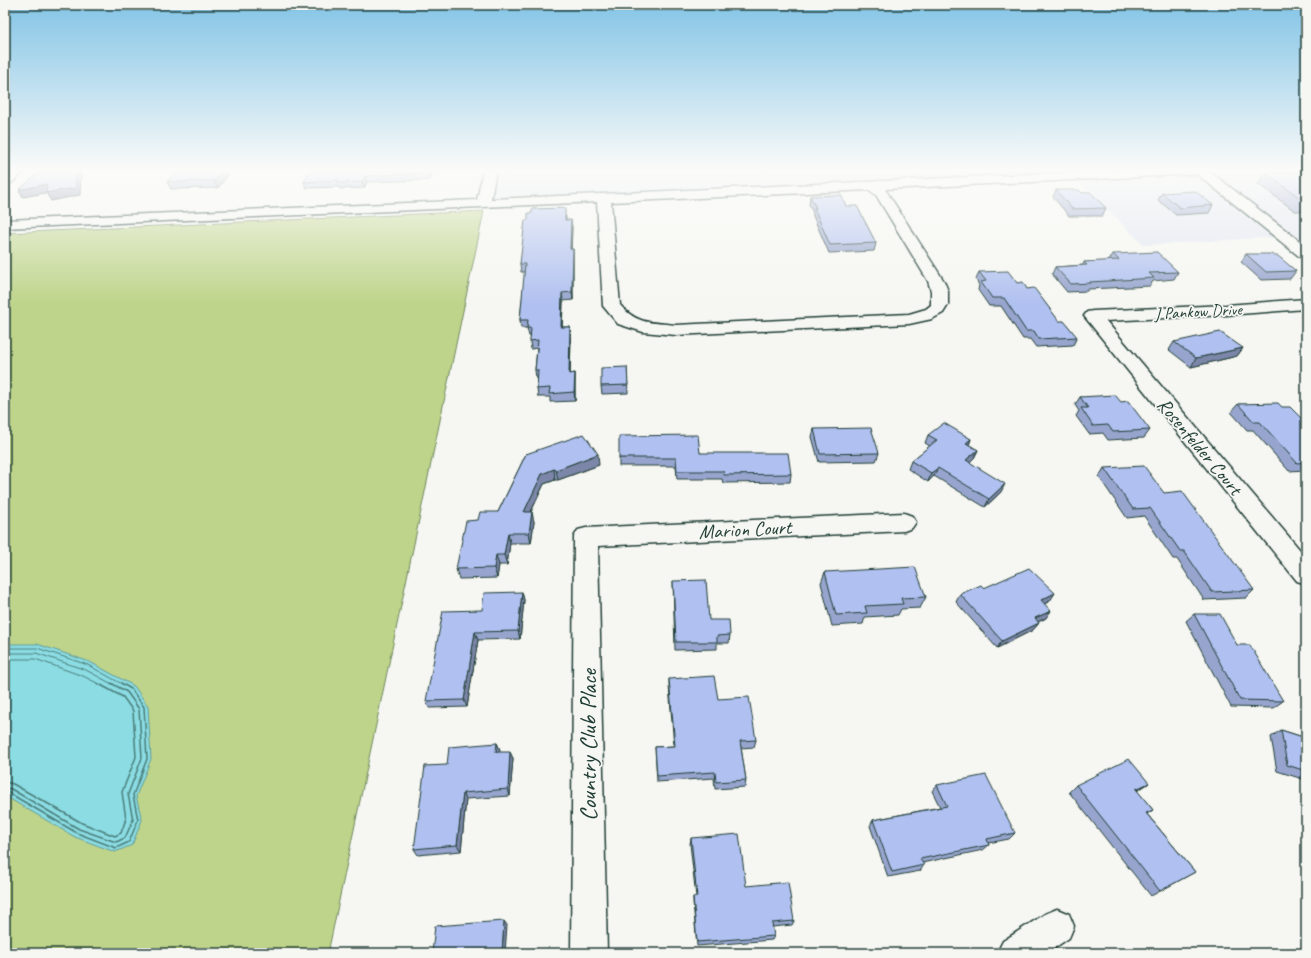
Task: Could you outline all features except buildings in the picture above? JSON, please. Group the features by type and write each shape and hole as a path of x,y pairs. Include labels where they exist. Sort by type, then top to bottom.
{"street":[{"path":"5,224 217,215"},
{"path":"605,215 612,306 624,320 644,327 676,330 908,320 930,314 939,307 942,295 936,282 894,215"},
{"path":"1255,215 1306,254"},
{"name":"J Pankow Drive","path":"1095,318 1093,316 1226,310 1306,304"},
{"name":"Rosenfelder Court","path":"1095,318 1306,574"},
{"name":"Marion Court","path":"586,537 904,522"},
{"name":"Country Club Place","path":"586,537 589,953"},
{"path":"1015,953 1057,926"}],"shaded area":[{"path":"1113,215 1306,215 1306,259 1277,237 1144,245"}],"green space":[{"path":"403,215 483,215 328,953 5,953 5,233"}],"water":[{"path":"5,644 37,644 90,662 134,686 148,706 151,759 136,796 142,820 132,845 115,852 75,837 5,796"}]}
